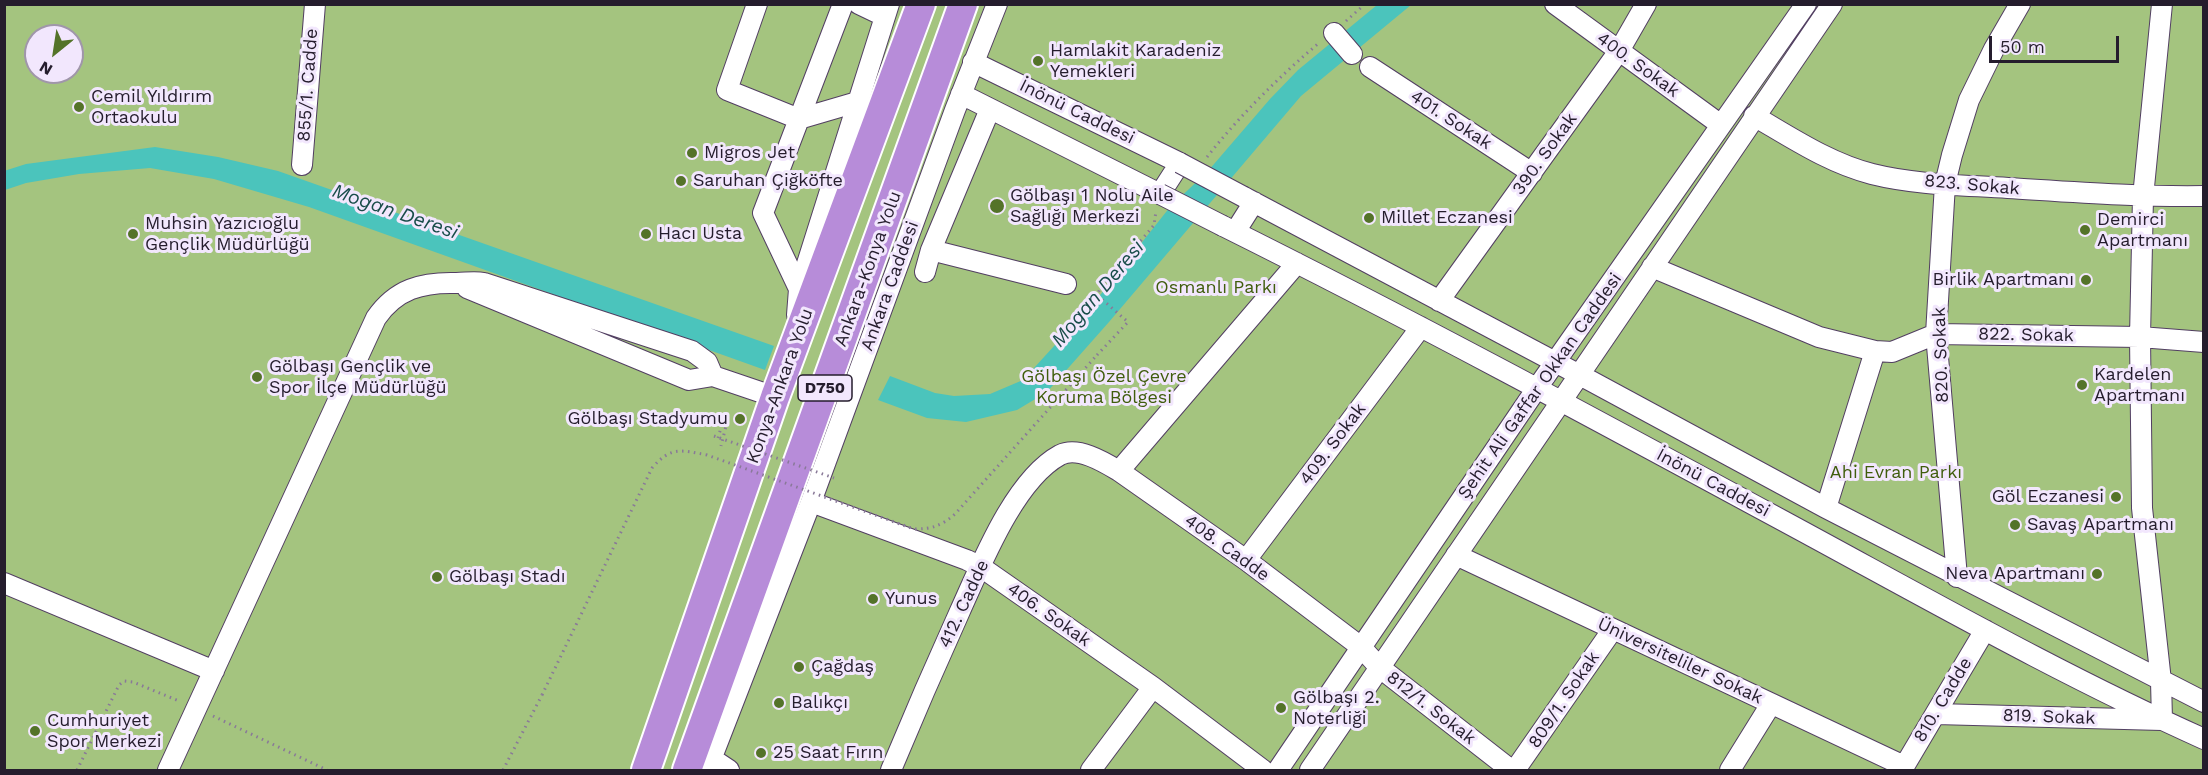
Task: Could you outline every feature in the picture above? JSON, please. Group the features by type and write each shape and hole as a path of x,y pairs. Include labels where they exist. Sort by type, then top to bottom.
{"highway":[{"name":"Konya-Ankara Yolu","path":"646,771 795,341 921,4"},
{"name":"Ankara-Konya Yolu","path":"702,766 963,4"},
{"name":"D750","path":"636,771 666,714"}],"street":[{"name":"855/1. Cadde","path":"302,165 315,4"},
{"path":"757,4 727,90 799,119 857,102"},
{"path":"800,289 763,213 843,4"},
{"path":"795,341 800,289 886,10 859,4"},
{"path":"946,52 971,4"},
{"name":"Ankara Caddesi","path":"702,766 811,502 961,94 997,4"},
{"name":"400. Sokak","path":"1555,4 1721,125"},
{"name":"390. Sokak","path":"1439,301 1619,51 1646,4"},
{"name":"Şehit Ali Gaffar Okkan Caddesi","path":"1278,771 1537,388 1806,4"},
{"name":"Şehit Ali Gaffar Okkan Caddesi","path":"1310,771 1832,4"},
{"name":"820. Sokak","path":"1957,577 1936,334 1945,184 1969,100 1994,49 2020,4"},
{"path":"2159,5 2143,197 2140,337 2142,508 2161,681 2162,720"},
{"path":"1333,33 1352,54"},
{"name":"İnönü Caddesi","path":"973,62 1180,163 1957,577 2204,702"},
{"name":"401. Sokak","path":"1370,68 1532,173"},
{"name":"İnönü Caddesi","path":"961,94 1421,327 1985,630 2204,739"},
{"path":"925,272 931,250 990,109"},
{"name":"823. Sokak","path":"1754,116 1811,150 1873,174 1945,184 2143,197 2204,196"},
{"path":"1160,194 1180,163"},
{"path":"1229,229 1249,200"},
{"path":"931,250 1066,284"},
{"path":"1119,471 1297,263"},
{"name":"822. Sokak","path":"1652,267 1819,337 1875,351 1892,352 1936,334 2140,337 2204,342"},
{"path":"168,771 376,318 386,303 400,293 418,286 444,282 484,283 692,351 707,362 713,376"},
{"path":"458,283 475,293 689,380 713,376 775,397"},
{"name":"409. Sokak","path":"1246,560 1421,327"},
{"path":"1826,508 1875,351"},
{"name":"408. Cadde","path":"1061,454 1078,453 1104,462 1119,471 1246,560 1361,648 1379,668"},
{"name":"412. Cadde","path":"891,771 926,687 1000,527 1026,486 1043,468 1061,454"},
{"name":"406. Sokak","path":"811,502 981,567 1153,687 1263,771"},
{"name":"Üniversiteliler Sokak","path":"1456,555 1903,768"},
{"path":"4,583 214,670"},
{"name":"809/1. Sokak","path":"1513,771 1613,629"},
{"name":"810. Cadde","path":"1903,768 1985,630"},
{"name":"812/1. Sokak","path":"1379,668 1513,771"},
{"path":"1091,771 1153,687"},
{"path":"1730,771 1771,704"},
{"name":"819. Sokak","path":"1936,714 2162,720"},
{"path":"702,766 729,771"}],"path":[{"path":"1202,164 1226,134 1281,76 1365,4"},
{"path":"503,771 652,468 662,457 680,450 707,455 914,529 932,529 944,524 1128,322 1097,295 1154,225 1156,215"},
{"path":"721,446 728,418 724,417 716,437 834,478"},
{"path":"77,771 119,685 124,681 133,682 182,703"},
{"path":"207,713 327,771"}],"green space":[{"name":"Gölbaşı Özel Çevre Koruma Bölgesi","path":"5,5 2203,5 2203,770 5,770"}],"shaded area":[{"path":"1377,5 1411,5 1301,96 1047,392 1017,410 966,422 927,418 878,400 890,376 935,393 954,396 990,394 1023,380 1097,299 1170,207 1208,171 1270,99 1298,70"},
{"path":"155,147 218,157 278,171 774,346 765,370 309,207 214,179 150,168 79,174 26,183 5,190 4,171 26,164"}],"place":[{"name":"Hamlakit Karadeniz Yemekleri","path":"1038,61"},
{"name":"Cemil Yıldırım Ortaokulu","path":"79,107"},
{"name":"Migros Jet","path":"692,153"},
{"name":"Saruhan Çiğköfte","path":"681,181"},
{"name":"Gölbaşı 1 Nolu Aile Sağlığı Merkezi","path":"997,206"},
{"name":"Millet Eczanesi","path":"1369,218"},
{"name":"Demirci Apartmanı","path":"2085,230"},
{"name":"Muhsin Yazıcıoğlu Gençlik Müdürlüğü","path":"133,234"},
{"name":"Hacı Usta","path":"646,234"},
{"name":"Birlik Apartmanı","path":"2086,280"},
{"name":"Gölbaşı Gençlik ve Spor İlçe Müdürlüğü","path":"257,377"},
{"name":"Kardelen Apartmanı","path":"2082,385"},
{"name":"Gölbaşı Stadyumu","path":"740,419"},
{"name":"Göl Eczanesi","path":"2116,497"},
{"name":"Savaş Apartmanı","path":"2015,525"},
{"name":"Neva Apartmanı","path":"2097,574"},
{"name":"Gölbaşı Stadı","path":"437,577"},
{"name":"Yunus","path":"873,599"},
{"name":"Çağdaş","path":"799,667"},
{"name":"Balıkçı","path":"779,703"},
{"name":"Gölbaşı 2. Noterliği","path":"1281,708"},
{"name":"Cumhuriyet Spor Merkezi","path":"35,731"},
{"name":"25 Saat Fırın","path":"761,753"}],"water label":[{"name":"Mogan Deresi","path":"395,212"},
{"name":"Mogan Deresi","path":"1098,294"}],"park label":[{"name":"Osmanlı Parkı","path":"1216,288"},
{"name":"Ahi Evran Parkı","path":"1896,473"}]}
